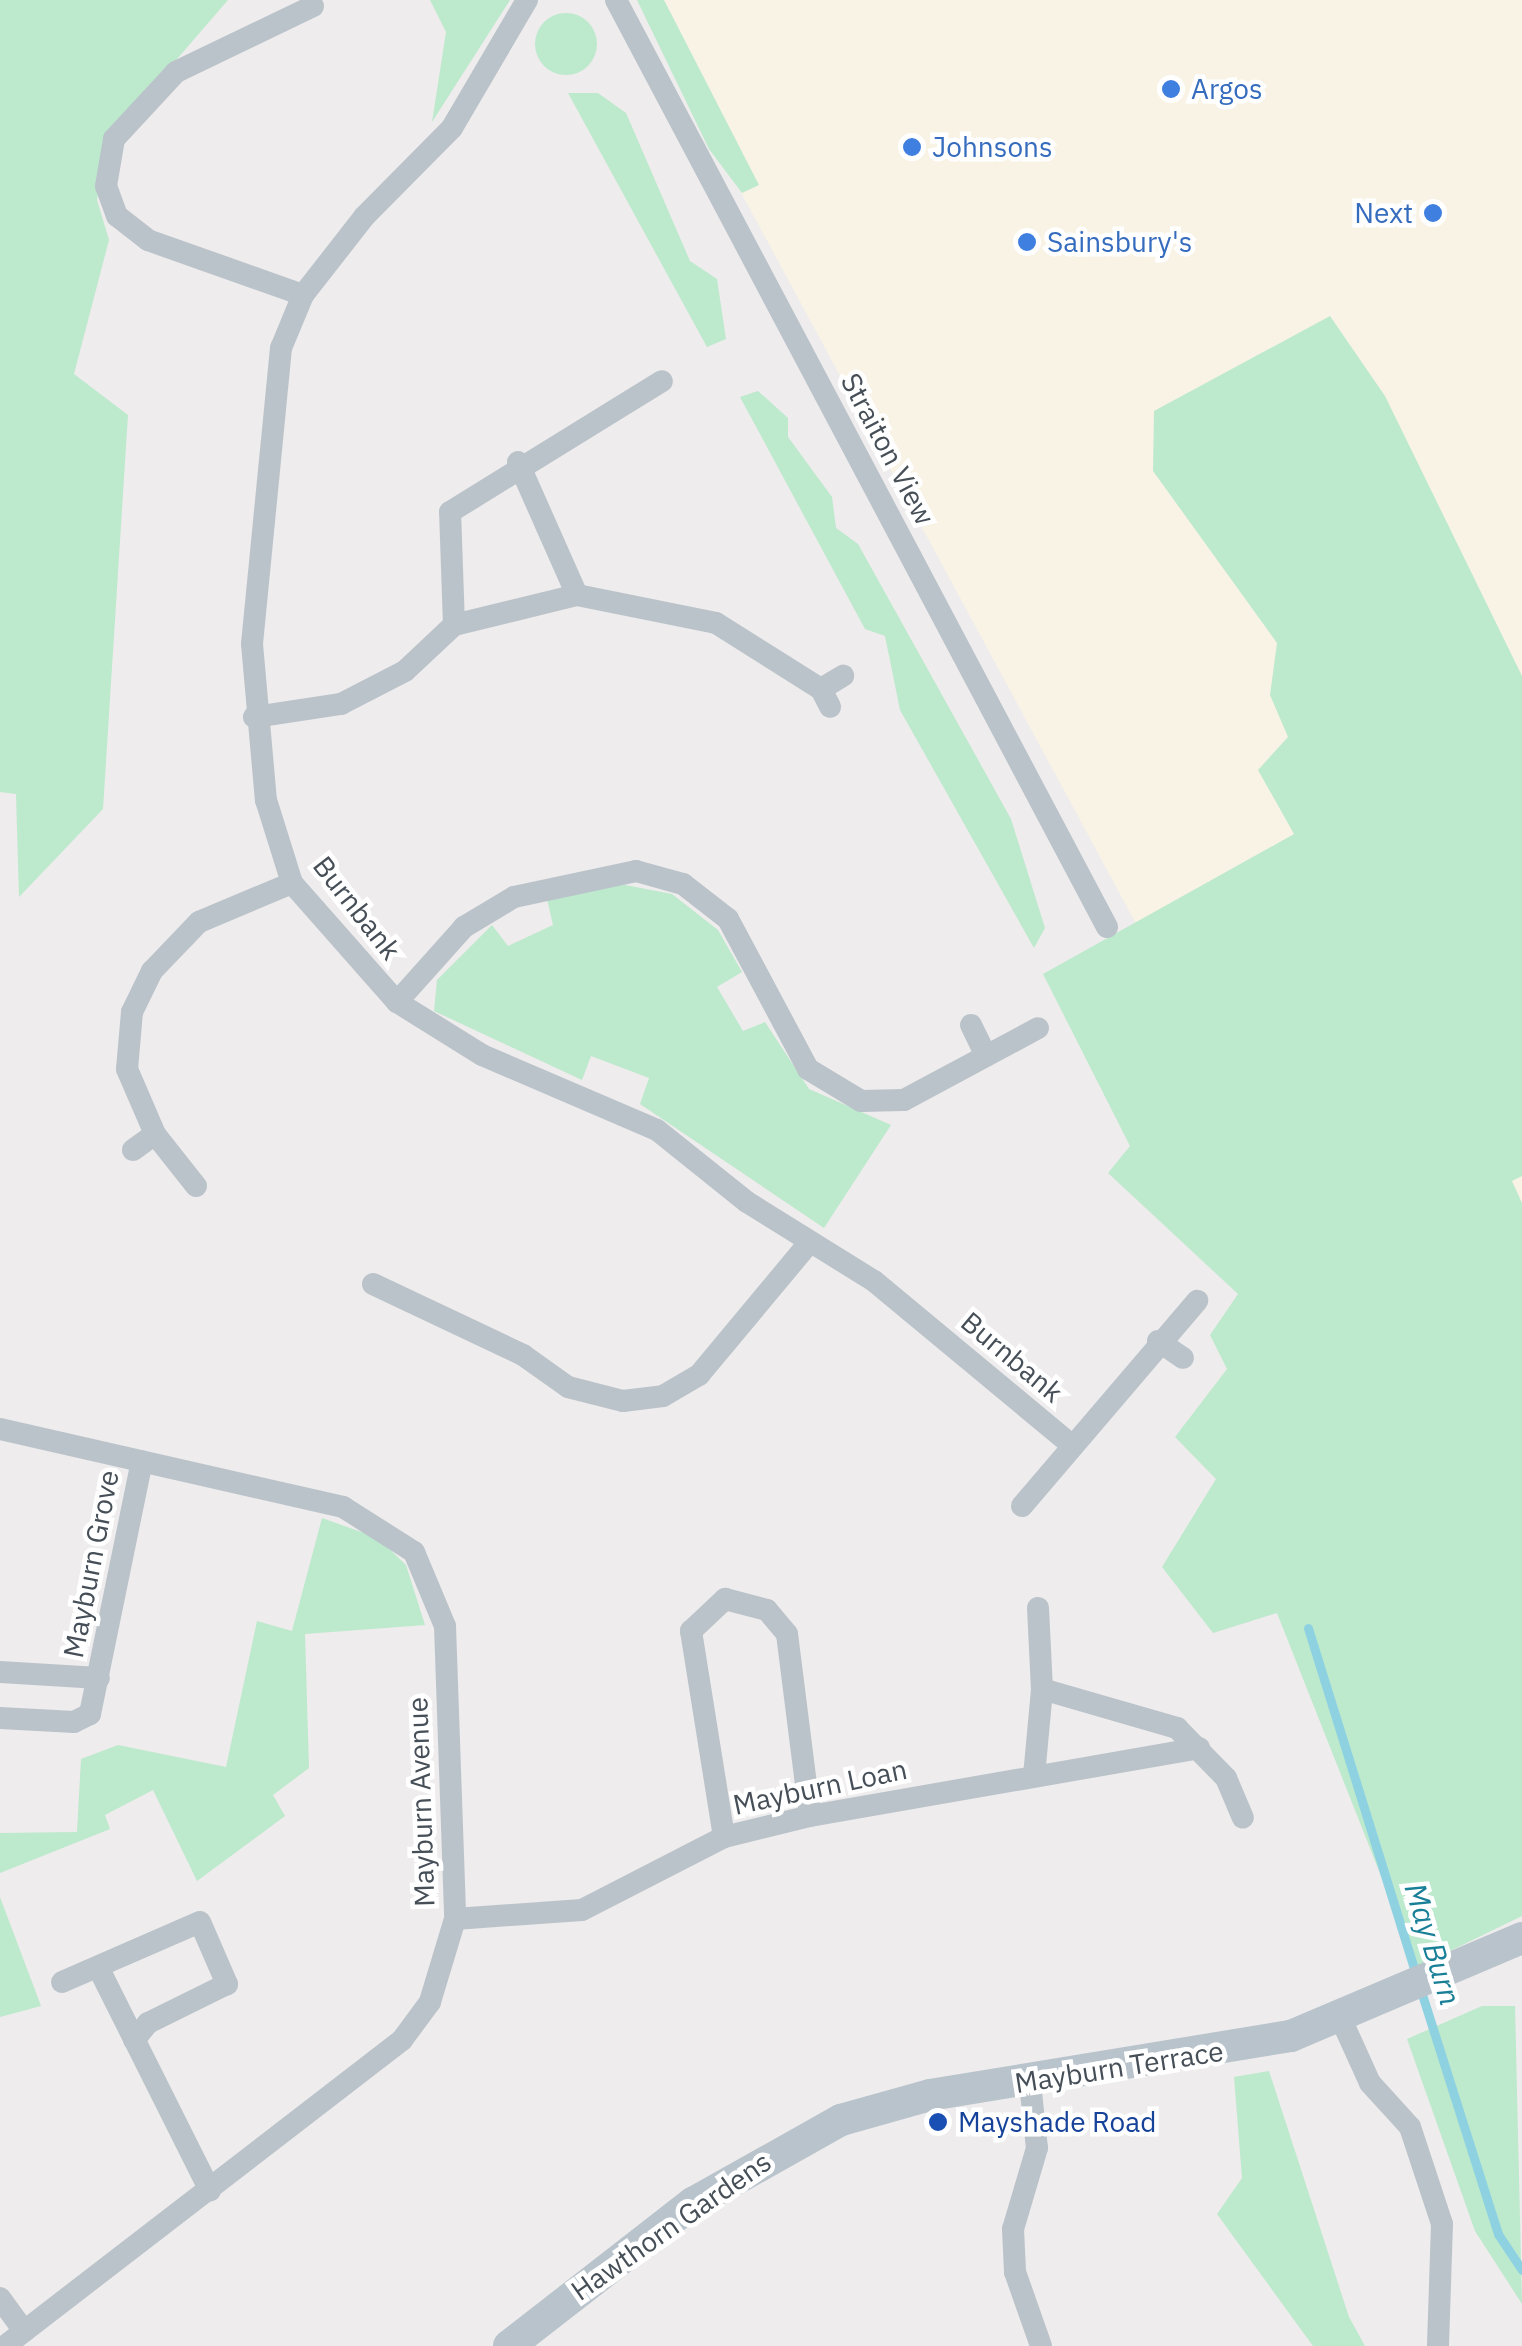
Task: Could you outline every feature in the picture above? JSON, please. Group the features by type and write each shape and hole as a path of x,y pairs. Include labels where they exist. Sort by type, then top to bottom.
{"main road":[{"name":"Mayburn Terrace","path":"841,2120 930,2095 1030,2084 1340,2020 1522,1938"},
{"name":"Hawthorn Gardens","path":"510,2346 693,2203 841,2120"}],"street":[{"name":"Burnbank","path":"526,0 452,128 304,295 270,403 254,717 266,800 292,882 398,1002 482,1055 657,1130 808,1244 874,1281 1070,1444"},
{"name":"Straiton View","path":"616,0 1108,927"},
{"path":"304,295 148,240 117,216 106,186 114,139 176,72 313,6"},
{"path":"454,625 450,512 518,462 662,381"},
{"path":"518,462 578,596"},
{"path":"254,717 341,704 405,671 454,625 578,596 716,624 825,698 843,676"},
{"path":"398,1002 464,927 514,897 636,871 683,884 728,920 808,1068 861,1101 904,1100 1038,1028"},
{"path":"196,1186 155,1134 127,1069 126,1036 152,971 199,922 292,882"},
{"path":"971,1025 986,1056"},
{"path":"133,1150 155,1134"},
{"path":"373,1284 404,1311 568,1386 623,1401 663,1396 699,1375 808,1244"},
{"path":"1022,1506 1158,1340 1197,1301"},
{"path":"1158,1340 1183,1358"},
{"name":"Mayburn Avenue","path":"0,1428 343,1507 414,1552 445,1626 455,1919 430,2002 402,2040 5,2346"},
{"name":"Mayburn Grove","path":"0,1718 74,1722 90,1714 142,1461"},
{"path":"724,1837 691,1631 725,1600 767,1610 787,1634 810,1816"},
{"path":"1034,1776 1042,1689 1038,1608"},
{"name":"Mayburn Grove","path":"0,1672 100,1678"},
{"path":"1042,1689 1176,1728 1199,1748 1244,1818"},
{"name":"Mayburn Loan","path":"455,1919 582,1910 724,1837 810,1816 1199,1748"},
{"path":"62,1982 200,1922 228,1984 148,2023 134,2040"},
{"path":"98,1967 210,2191"},
{"path":"1340,2020 1370,2084 1410,2127 1442,2224 1438,2346"},
{"path":"1030,2084 1037,2148 1014,2230 1015,2272 1041,2346"},
{"path":"0,2298 24,2330"}],"shaded area":[{"path":"637,0 1522,0 1522,1268 1139,929"}],"green space":[{"path":"0,0 228,0 107,140 97,200 109,240 74,374 128,415 103,809 19,897 16,794 0,792"},
{"path":"430,0 510,0 432,122 446,32"},
{"path":"637,0 664,0 759,185 742,193 709,149"},
{"path":"566,13 588,22 597,44 588,66 566,75 544,66 535,44 544,22"},
{"path":"568,93 598,93 626,113 690,261 717,279 726,339 707,347"},
{"path":"1330,316 1385,396 1522,676 1522,1176 1512,1181 1522,1203 1522,1916 1417,1967 1277,1613 1213,1633 1162,1567 1216,1479 1175,1437 1227,1369 1210,1335 1238,1294 1108,1173 1130,1146 1043,974 1294,834 1258,770 1288,737 1270,695 1277,643 1153,471 1154,411"},
{"path":"758,391 788,418 788,437 832,497 836,528 858,544 1011,819 1045,928 1034,948 900,710 885,636 865,629 740,397"},
{"path":"620,884 672,894 718,930 742,972 717,987 743,1031 765,1022 809,1089 891,1125 824,1228 640,1104 649,1078 591,1056 582,1080 434,1011 437,980 492,925 508,946 553,925 547,899"},
{"path":"322,1518 378,1538 406,1565 425,1625 305,1634 309,1768 273,1795 285,1816 197,1881 153,1790 105,1815 110,1829 0,1873 0,1833 77,1832 81,1759 118,1745 226,1767 257,1621 292,1631"},
{"path":"0,1897 41,2006 0,2017"},
{"path":"1482,2006 1515,2006 1522,2304 1475,2231 1407,2039"},
{"path":"1269,2071 1349,2317 1365,2346 1313,2346 1217,2214 1242,2178 1234,2077"}],"waterway":[{"name":"May Burn","path":"1308,1628 1416,1974"},
{"name":"May Burn","path":"1420,1988 1498,2234 1522,2270"}],"place":[{"name":"Argos","path":"1171,89"},
{"name":"Johnsons","path":"912,147"},
{"name":"Next","path":"1433,213"},
{"name":"Sainsbury's","path":"1027,242"},
{"name":"Mayshade Road","path":"938,2122"}]}
